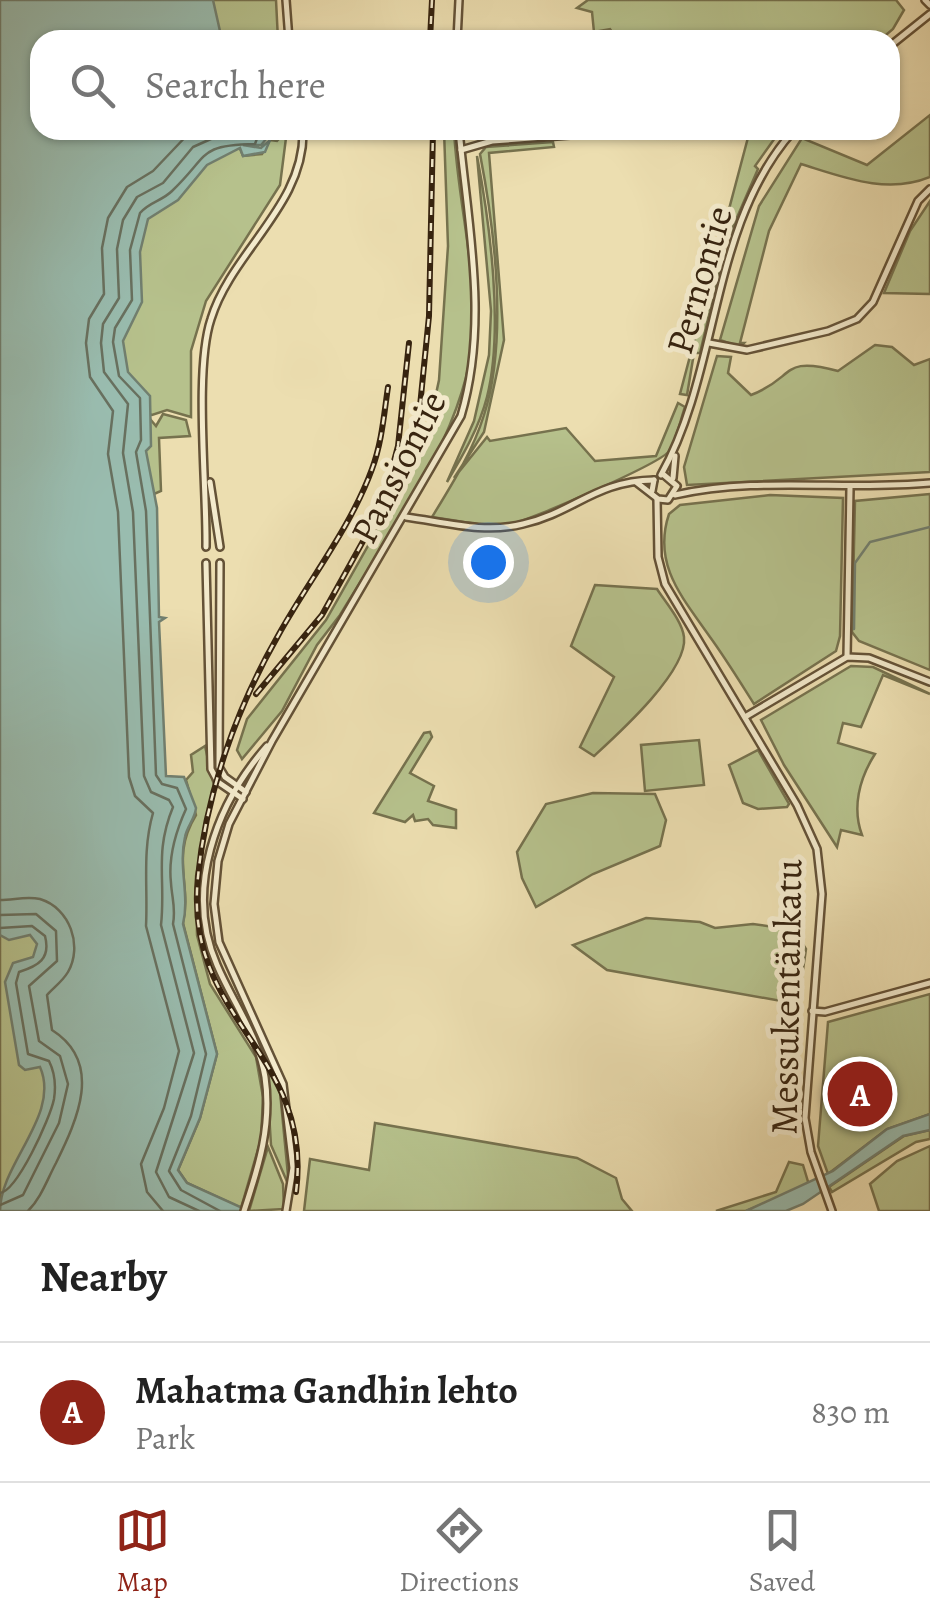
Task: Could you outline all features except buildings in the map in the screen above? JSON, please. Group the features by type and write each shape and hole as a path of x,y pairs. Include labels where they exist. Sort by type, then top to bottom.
{"street":[{"path":"286,0 288,30"},
{"path":"458,30 460,0"},
{"path":"900,38 930,14"},
{"path":"206,547 205,356 212,315 235,270 294,182 301,140"},
{"name":"Pansiontie","path":"286,1211 293,1168 282,1080 224,959 216,920 218,862 272,742 456,429 473,368 476,295 460,140"},
{"path":"461,150 505,140"},
{"name":"Pernontie","path":"662,475 674,453 709,343 744,212 784,140"},
{"path":"709,343 746,350 828,331 857,320 873,302 918,201 930,189"},
{"name":"Pernontie","path":"674,453 675,480"},
{"path":"207,470 220,547"},
{"path":"406,517 509,527 538,520 604,486 654,480 662,475 696,491"},
{"path":"652,492 654,480"},
{"path":"675,480 676,495"},
{"path":"636,482 657,499 668,500 696,491 758,485 850,488 930,483"},
{"path":"847,657 850,488"},
{"name":"Messukentänkatu","path":"657,499 658,557 665,584 804,816 820,860 822,894 805,1118 832,1211"},
{"name":"Messukentänkatu","path":"658,522 668,500"},
{"path":"220,562 218,761 222,773 245,795"},
{"path":"206,563 211,769 217,781 233,794 245,795"},
{"path":"745,718 847,657 868,658 930,682"},
{"name":"Pansiontie","path":"244,1211 266,1137 266,1081 253,1035 214,959 204,902 211,846 233,794 272,742"},
{"path":"812,1011 825,1012 930,983"}],"green space":[{"path":"206,0 276,0 278,30 213,30"},
{"path":"588,0 896,0 904,10 892,30 594,30 592,12 577,8"},
{"path":"930,115 930,177 881,184 801,164 769,231 740,343 744,343 740,347 720,340 759,206 801,140 867,165"},
{"path":"270,140 286,140 280,185 206,301 191,351 191,417 167,410 152,415 143,412 112,352 130,237 181,178 239,146 243,156 262,154"},
{"path":"444,140 455,140 474,312 462,392 447,431 407,508 317,645 282,711 242,759 237,750 247,719 326,620 425,445 439,380 448,246"},
{"path":"747,140 774,140 755,166 758,169 726,243 700,353 694,353 687,395 680,394"},
{"path":"553,142 554,147 489,153 504,340 484,432 463,465 484,415 496,353 497,285 480,154 486,147"},
{"path":"477,156 493,277 492,370 480,420 447,482 474,421 489,355 491,311"},
{"path":"930,201 930,294 884,293 910,231"},
{"path":"875,345 892,347 914,365 930,359 930,472 687,485 684,467 717,356 731,357 728,373 751,395 797,367 838,371"},
{"path":"678,403 685,407 672,446 661,457 595,490 510,524 432,517 458,473 487,437 490,441 566,428 595,461 656,456"},
{"path":"163,414 186,420 190,436 159,438 161,491 154,494 138,443 150,419 156,426"},
{"path":"930,494 930,670 859,641 852,632 855,501"},
{"path":"770,495 843,498 840,636 836,651 754,704 673,580 664,549 665,532 669,514 680,505"},
{"path":"595,585 657,589 677,618 684,637 682,651 664,684 594,756 580,747 614,677 571,646"},
{"path":"851,666 873,667 930,694 883,675 861,727 843,723 838,743 875,754 859,794 862,835 841,830 837,847 784,765 761,720"},
{"path":"430,732 432,737 410,773 434,786 428,801 456,810 456,828 433,825 428,819 415,821 413,815 405,822 374,813 424,733"},
{"path":"699,740 704,785 645,791 641,745"},
{"path":"205,746 214,786 196,876 197,935 210,984 256,1057 263,1097 261,1139 241,1208 187,1183 178,1170 200,1118 217,1054 183,923 184,844 196,815 186,780 193,772 191,755"},
{"path":"758,750 789,804 787,807 758,809 743,803 729,765"},
{"path":"593,793 655,794 666,820 660,846 593,874 536,907 522,878 517,852 546,804"},
{"path":"0,877 58,915 67,1067 5,1211 0,1211"},
{"path":"646,918 700,922 715,928 753,924 794,930 806,949 798,1004 607,970 573,945"},
{"path":"930,994 930,1114 887,1129 828,1174 818,1146 828,1022"},
{"path":"266,1064 280,1092 289,1186 271,1145"},
{"path":"375,1123 577,1158 616,1178 622,1199 632,1211 304,1211 310,1159 369,1170"},
{"path":"930,1130 930,1139 916,1142 832,1192 829,1187 904,1136"},
{"path":"930,1146 930,1211 879,1211 870,1184 897,1161"},
{"path":"268,1147 283,1184 284,1209 249,1211"},
{"path":"789,1162 803,1165 809,1185 746,1211 716,1211 776,1192"}],"water":[{"path":"0,0 213,0 220,30 30,30 30,140 265,140 261,145 243,145 261,148 270,140 265,152 243,156 240,148 207,165 178,200 148,219 140,252 142,302 123,341 128,372 150,396 151,446 146,451 157,508 159,617 165,618 159,622 166,776 184,777 196,808 183,848 183,924 217,1054 200,1118 178,1170 187,1183 249,1211 0,1211 9,1175 37,1121 44,1085 40,1067 25,1070 19,1065 5,982 13,963 33,957 37,944 30,935 9,940 0,935"},
{"path":"930,1114 930,1130 903,1136 803,1204 786,1211 746,1211 833,1171 887,1129"}],"waterway":[{"path":"854,629 855,563 870,542 930,527"}],"railway":[{"path":"430,30 432,0"},
{"path":"256,694 322,615 416,446 429,316 433,140"},
{"path":"389,480 398,446 409,343"},
{"path":"296,1192 296,1144 286,1104 210,967 199,926 198,877 208,814 237,721 279,634 363,491 378,449 388,387"}],"place":[{"name":"Mahatma Gandhin lehto","path":"860,1094"}]}
